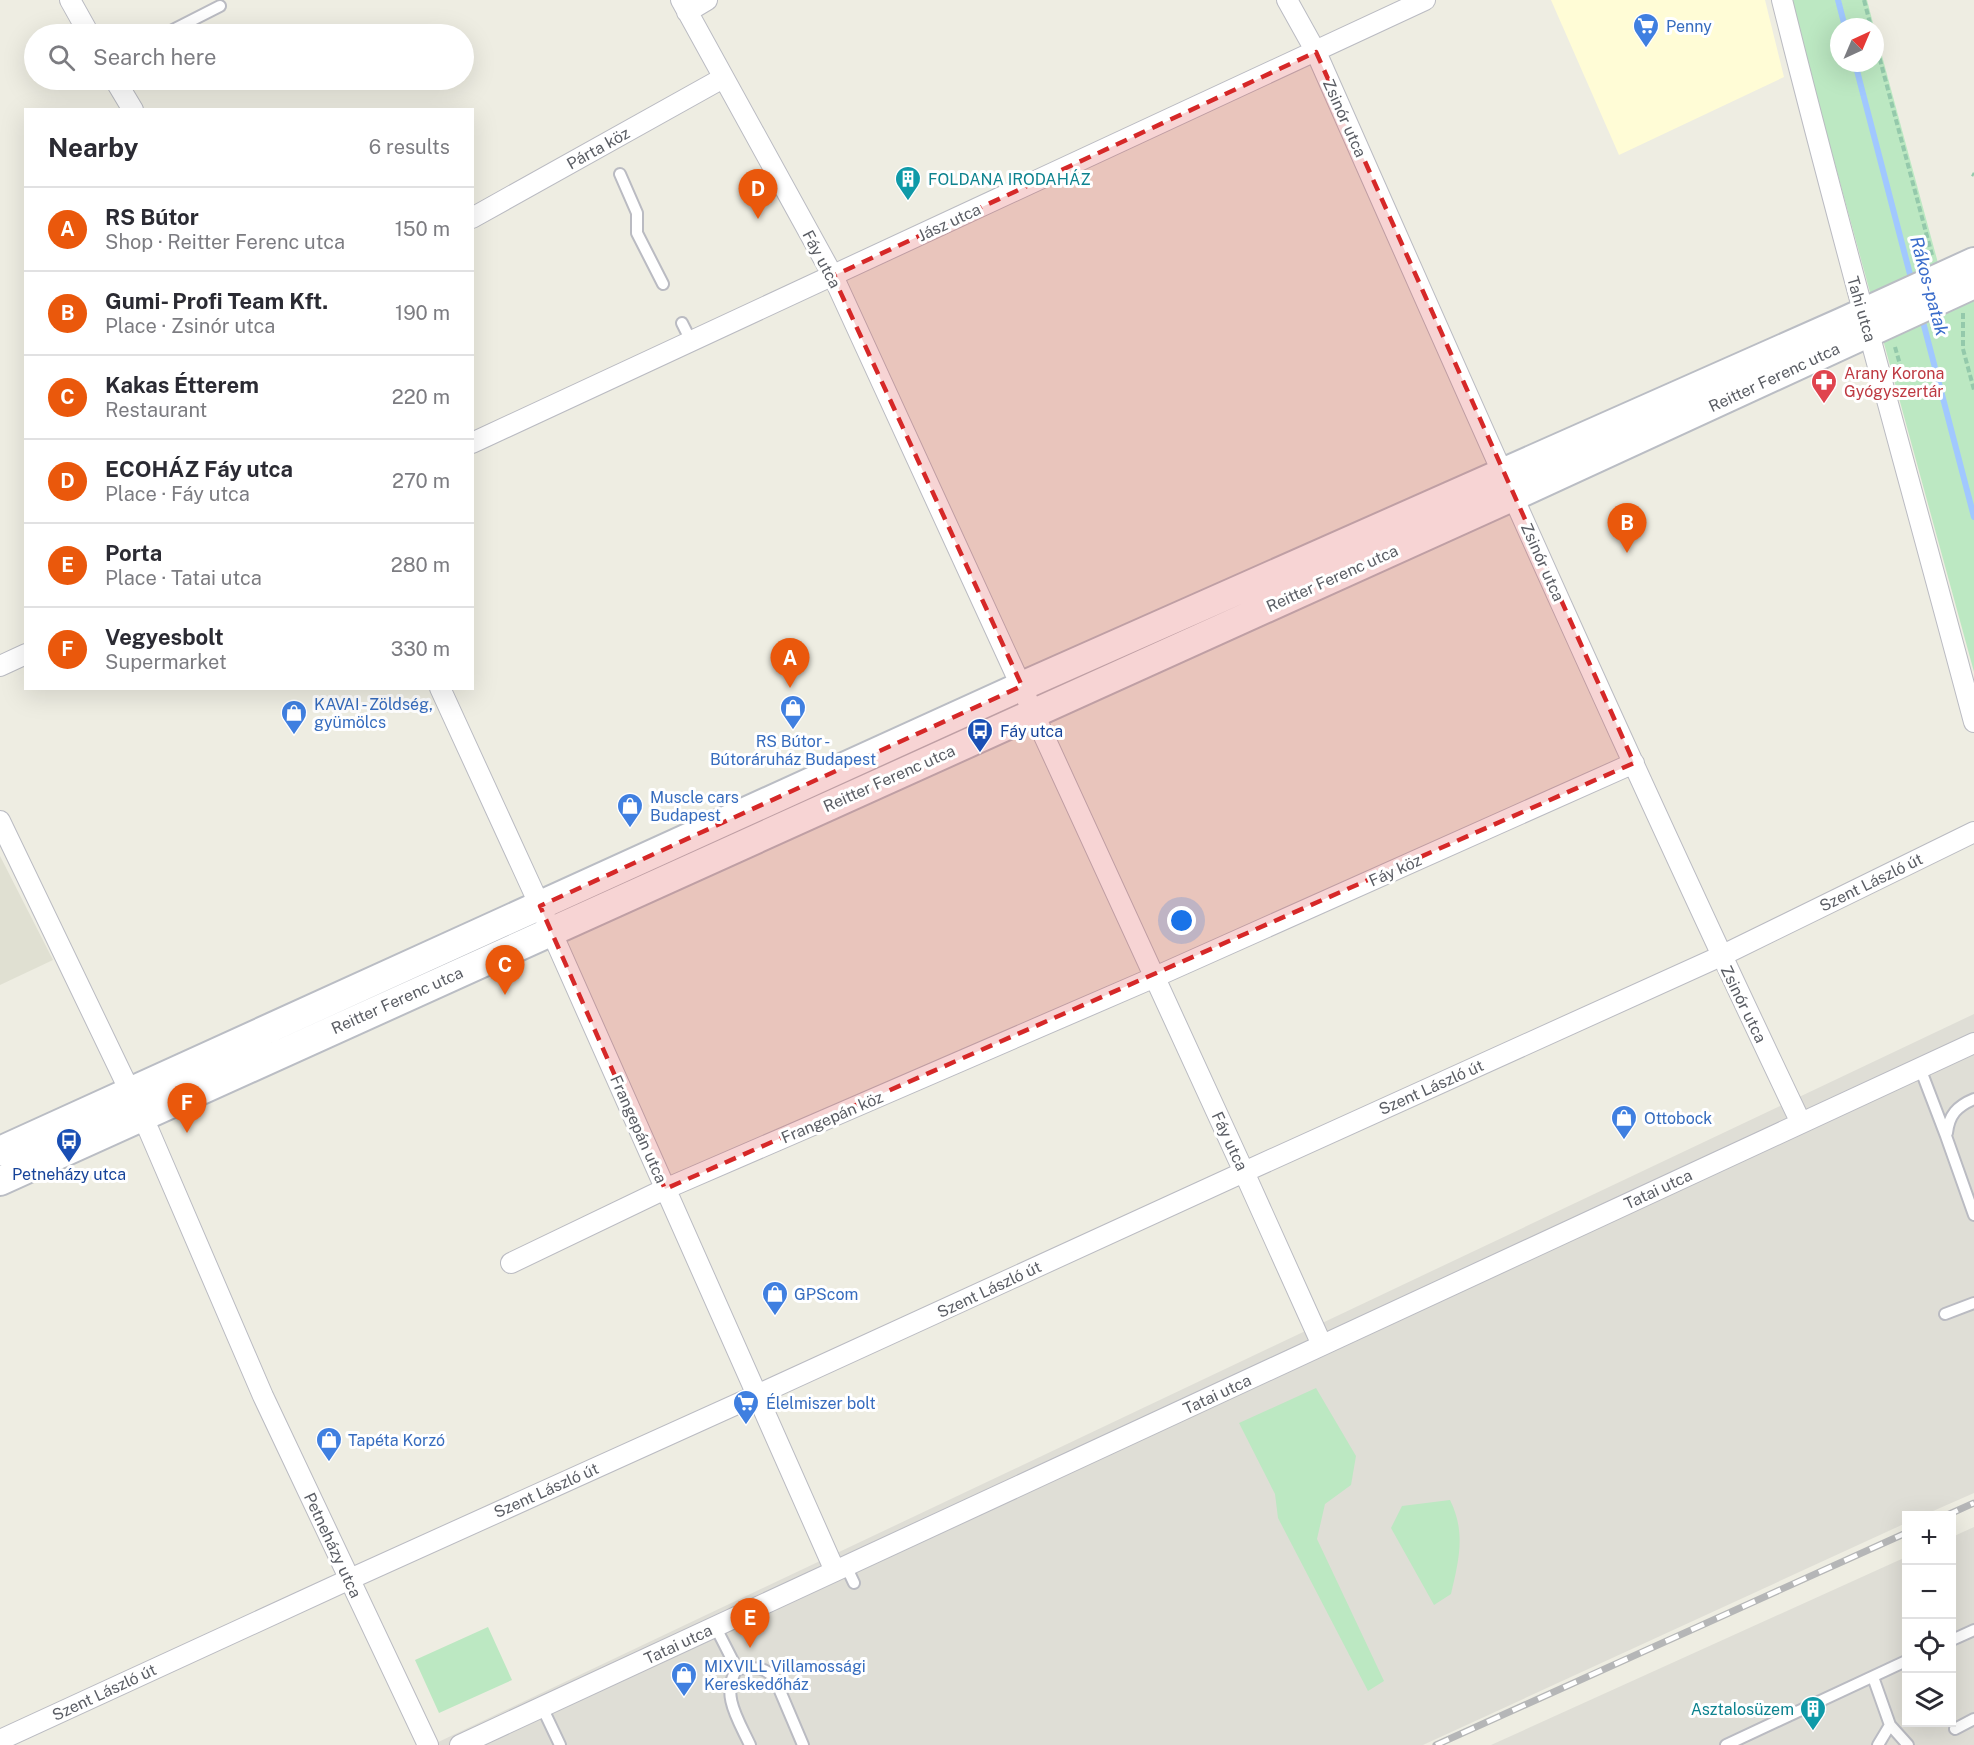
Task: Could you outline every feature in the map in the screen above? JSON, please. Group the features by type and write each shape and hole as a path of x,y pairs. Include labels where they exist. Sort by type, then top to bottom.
{"street":[{"path":"70,0 83,24"},
{"path":"684,6 707,0"},
{"name":"Zsinór utca","path":"1287,0 1316,52 1721,956 1801,1123"},
{"name":"Jász utca","path":"474,441 1425,0"},
{"name":"Tahi utca","path":"1782,0 1876,318 1974,722"},
{"name":"Fáy utca","path":"684,6 832,276 1034,712 1322,1345"},
{"name":"Párta köz","path":"474,217 723,78"},
{"path":"121,90 132,108"},
{"name":"Reitter Ferenc utca","path":"0,1151 136,1103 546,918 758,837 1034,712 1508,484 1876,318 1959,278"},
{"name":"Reitter Ferenc utca","path":"546,918 747,811 1022,686 1508,484"},
{"path":"0,666 24,655"},
{"name":"Frangepán utca","path":"441,690 546,918 757,1395 845,1573"},
{"name":"Fáy köz","path":"1155,977 1634,763"},
{"path":"747,811 758,837"},
{"name":"Petneházy utca","path":"0,820 136,1103 263,1396 428,1745"},
{"name":"Szent László út","path":"0,1740 1721,956 1974,832"},
{"name":"Frangepán köz","path":"511,1263 665,1189 1155,977"},
{"name":"Tatai utca","path":"460,1745 715,1626 845,1573 1322,1345 1974,1043"},
{"name":"Reitter Ferenc utca","path":"0,1181 136,1103"}],"lane":[{"path":"185,24 220,6"},
{"path":"620,174 637,213 637,232 663,284"},
{"path":"682,323 691,341"},
{"path":"1920,1068 1974,1215"},
{"path":"1946,1136 1951,1115 1956,1109 1974,1099"},
{"path":"1945,1314 1974,1303"},
{"path":"715,1626 737,1669"},
{"path":"1956,1638 1974,1630"},
{"path":"1726,1745 1902,1663"},
{"path":"737,1669 761,1667 770,1672 803,1745"},
{"path":"737,1669 731,1678 729,1691 750,1745"},
{"path":"1873,1677 1890,1725 1908,1745"},
{"path":"542,1707 560,1745"},
{"path":"1955,1729 1974,1719"},
{"path":"1878,1745 1890,1725"}],"path":[{"path":"1864,0 1869,18"},
{"path":"1884,66 1959,278 1963,349 1974,390"}],"highlighted area":[{"path":"1316,52 1634,763 665,1189 540,906 1022,686 833,276"}],"shaded area":[{"path":"1551,0 1765,0 1784,77 1619,155"},
{"path":"0,856 53,960 0,985"},
{"path":"1974,1014 1974,1493 1933,1511 1902,1511 1902,1525 1423,1745 432,1745"},
{"path":"1974,1527 1974,1745 1491,1745 1902,1559 1902,1727 1956,1727 1956,1535"}],"green space":[{"path":"1790,0 1867,0 1872,18 1830,18 1830,72 1884,72 1884,63 1951,311 1974,301 1974,672"},
{"path":"1316,1388 1356,1456 1351,1485 1325,1504 1317,1539 1384,1681 1368,1691 1278,1518 1275,1494 1239,1423"},
{"path":"1450,1500 1458,1523 1458,1558 1451,1594 1434,1605 1391,1528 1402,1506"},
{"path":"488,1627 512,1680 439,1713 415,1660"}],"waterway":[{"name":"Rákos-patak","path":"1838,0 1843,18"},
{"name":"Rákos-patak","path":"1857,72 1912,282"},
{"name":"Rákos-patak","path":"1922,318 1974,517"}],"railway":[{"path":"1956,1511 1974,1503"},
{"path":"1436,1745 1902,1535"}],"place":[{"name":"Penny","path":"1646,49"},
{"name":"FOLDANA IRODAHÁZ","path":"908,202"},
{"name":"ECOHÁZ Fáy utca","path":"758,219"},
{"name":"Arany Korona Gyógyszertár","path":"1824,405"},
{"name":"Gumi- Profi Team Kft.","path":"1627,553"},
{"name":"RS Bútor","path":"790,688"},
{"name":"RS Bútor - Bútoráruház Budapest","path":"793,731"},
{"name":"KAVAI - Zöldség, gyümölcs","path":"294,736"},
{"name":"Fáy utca","path":"980,754"},
{"name":"Muscle cars Budapest","path":"630,829"},
{"name":"Kakas Étterem","path":"505,995"},
{"name":"Vegyesbolt","path":"187,1133"},
{"name":"Ottobock","path":"1624,1141"},
{"name":"Petneházy utca","path":"69,1164"},
{"name":"GPScom","path":"775,1317"},
{"name":"Élelmiszer bolt","path":"746,1426"},
{"name":"Tapéta Korzó","path":"329,1463"},
{"name":"Porta","path":"750,1648"},
{"name":"MIXVILL Villamossági Kereskedőház","path":"684,1698"},
{"name":"Asztalosüzem","path":"1813,1732"}]}
